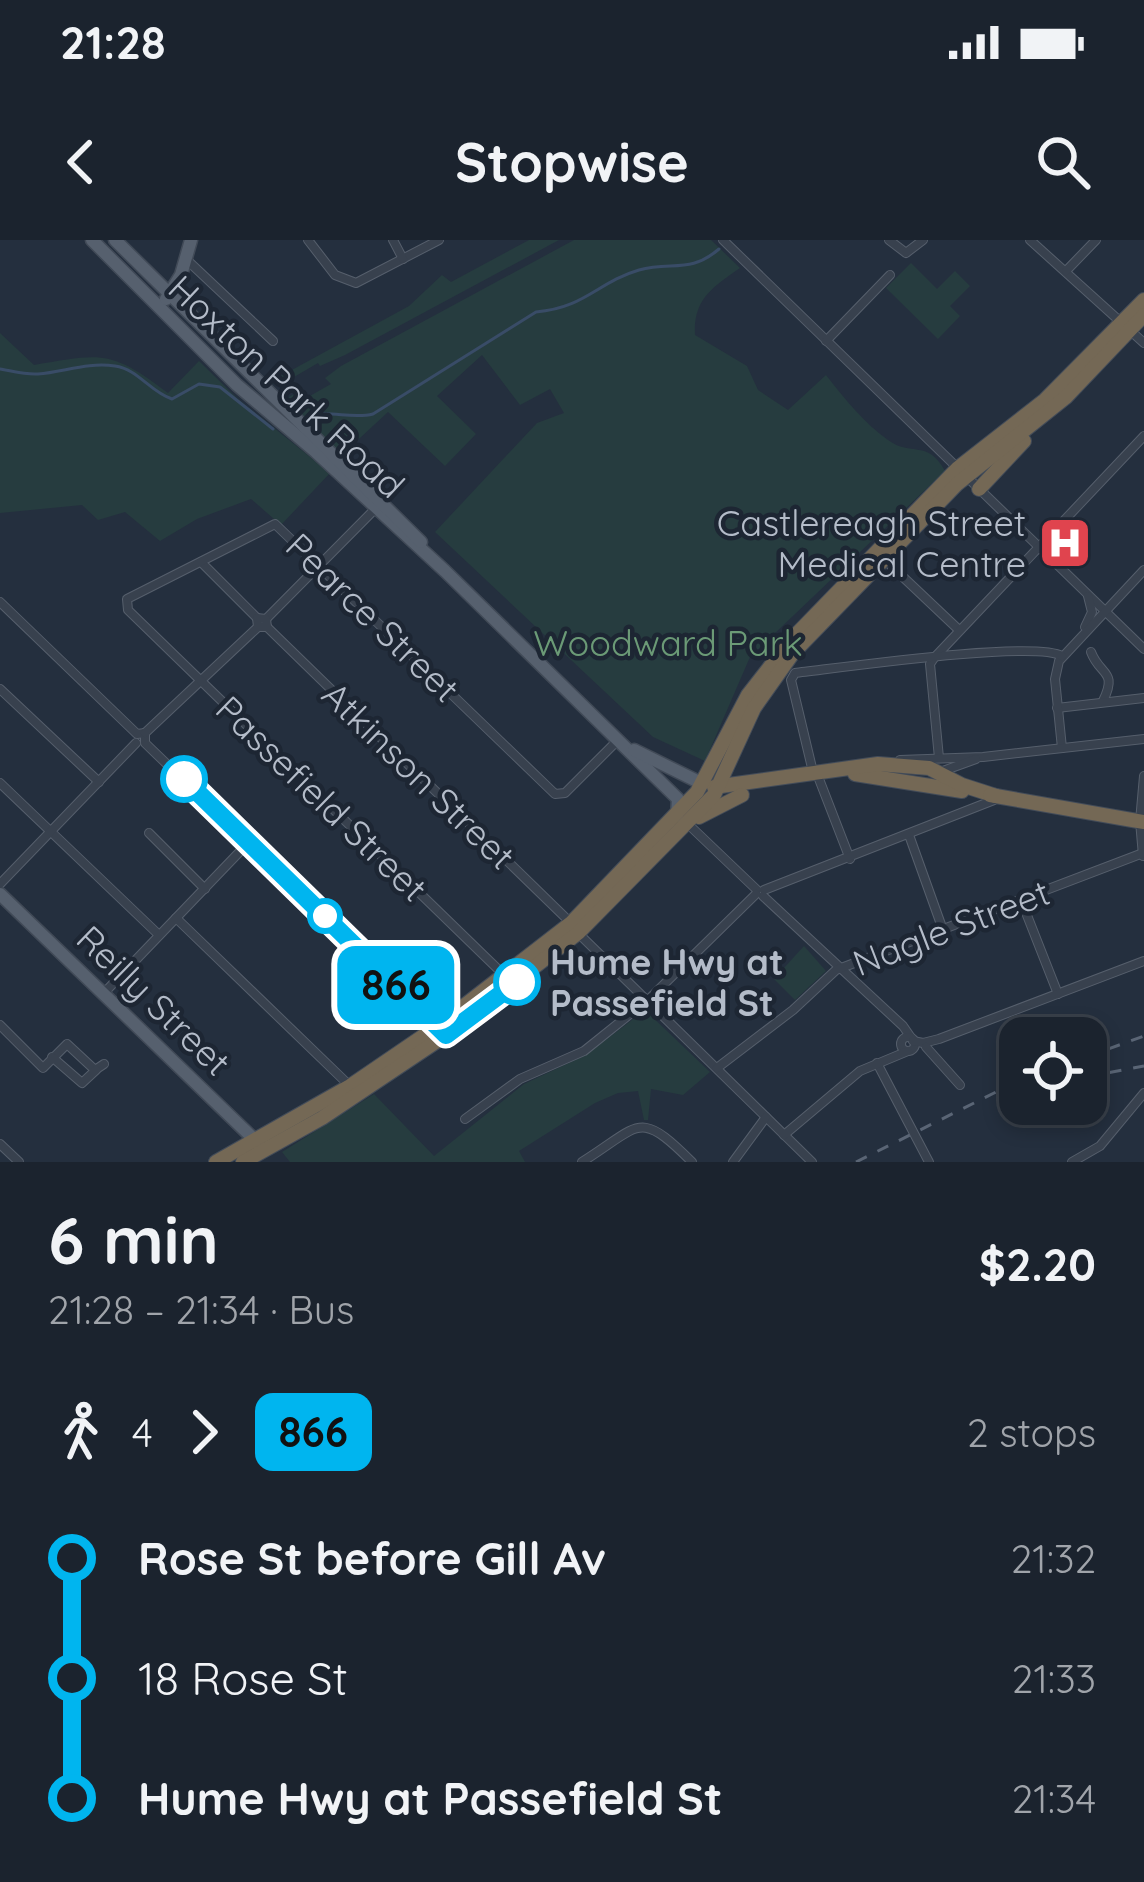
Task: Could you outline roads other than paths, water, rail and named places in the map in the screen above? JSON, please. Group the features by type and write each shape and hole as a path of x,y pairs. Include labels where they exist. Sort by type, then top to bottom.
{"highway":[{"path":"243,1162 322,1118 574,928 686,820 732,761 754,708 779,670 962,472 1031,427 1066,397 1144,300"},
{"path":"708,790 739,711 772,661 962,472 1144,315"},
{"path":"980,488 1031,433 1031,427"},
{"path":"732,761 734,778 746,789"},
{"path":"708,790 746,789 875,764 939,765 962,785 999,797"},
{"path":"816,775 919,776 939,765"},
{"path":"855,774 1142,821"},
{"path":"686,820 746,789"},
{"path":"216,1162 264,1149 350,1086 442,1031 505,976 574,928"}],"main road":[{"name":"Hoxton Park Road","path":"92,240 250,398 380,504"},
{"name":"Hoxton Park Road","path":"115,240 621,741 679,800 686,820"},
{"path":"158,309 187,260 191,240"},
{"name":"Hoxton Park Road","path":"621,741 708,790"},
{"name":"Hoxton Park Road","path":"644,766 663,779 708,790"},
{"name":"Reilly Street","path":"0,890 264,1149"}],"street":[{"path":"308,240 335,275 362,283 439,240"},
{"path":"393,240 403,260"},
{"path":"723,240 1144,649"},
{"path":"889,240 906,253 923,240"},
{"path":"1030,240 1144,343"},
{"path":"1066,271 1096,240"},
{"path":"187,260 273,340"},
{"path":"826,341 890,274"},
{"path":"1141,741 939,765 931,664 1144,436"},
{"path":"0,890 141,738 380,504"},
{"name":"Pearce Street","path":"140,620 124,604 127,599 275,524 558,795 565,794 621,741"},
{"path":"884,560 959,630"},
{"name":"Atkinson Street","path":"201,562 812,1162"},
{"path":"1062,748 1055,679 1062,656 1144,570"},
{"path":"1078,638 1092,612 1086,592"},
{"path":"0,602 442,1031"},
{"name":"Passefield Street","path":"140,620 505,976"},
{"path":"850,859 816,775 792,676 934,658 1048,650 1062,656"},
{"path":"1091,652 1110,682 1102,703"},
{"path":"0,689 99,782"},
{"path":"1057,708 1144,698"},
{"path":"1143,855 1144,776"},
{"path":"0,782 159,935"},
{"path":"465,1119 520,1079 584,1051 647,1000 760,893 999,797"},
{"path":"686,820 895,1021 908,1044"},
{"path":"149,833 205,889"},
{"path":"909,835 943,930"},
{"path":"104,993 249,842"},
{"name":"Nagle Street","path":"717,1068 842,970 1143,855"},
{"path":"1021,900 1058,994"},
{"path":"176,919 350,1086"},
{"path":"926,1047 1144,962"},
{"path":"0,1025 44,1068 52,1058 67,1044 100,1067 82,1083 52,1058"},
{"path":"784,1135 851,1077 908,1044 939,1039"},
{"path":"908,1044 926,1047 960,1085"},
{"path":"877,1064 929,1162"},
{"path":"1072,1162 1100,1146 1144,1094"},
{"path":"733,1162 766,1117"},
{"path":"582,1162 634,1129 647,1126 692,1162"},
{"path":"0,1144 19,1162"}],"waterway":[{"path":"304,418 373,414 536,312 567,305 639,270 699,262 719,249"},
{"path":"0,369 33,374 115,366 131,371 172,399 199,384 220,387 273,429"}],"railway":[{"path":"1107,1049 1144,1036"},
{"path":"1107,1073 1144,1066"},
{"path":"856,1162 999,1090"}],"place":[{"name":"Castlereagh Street Medical Centre","path":"1065,543"},
{"name":"Hume Hwy at Passefield St","path":"517,982"}],"park label":[{"name":"Woodward Park","path":"668,642"}]}
